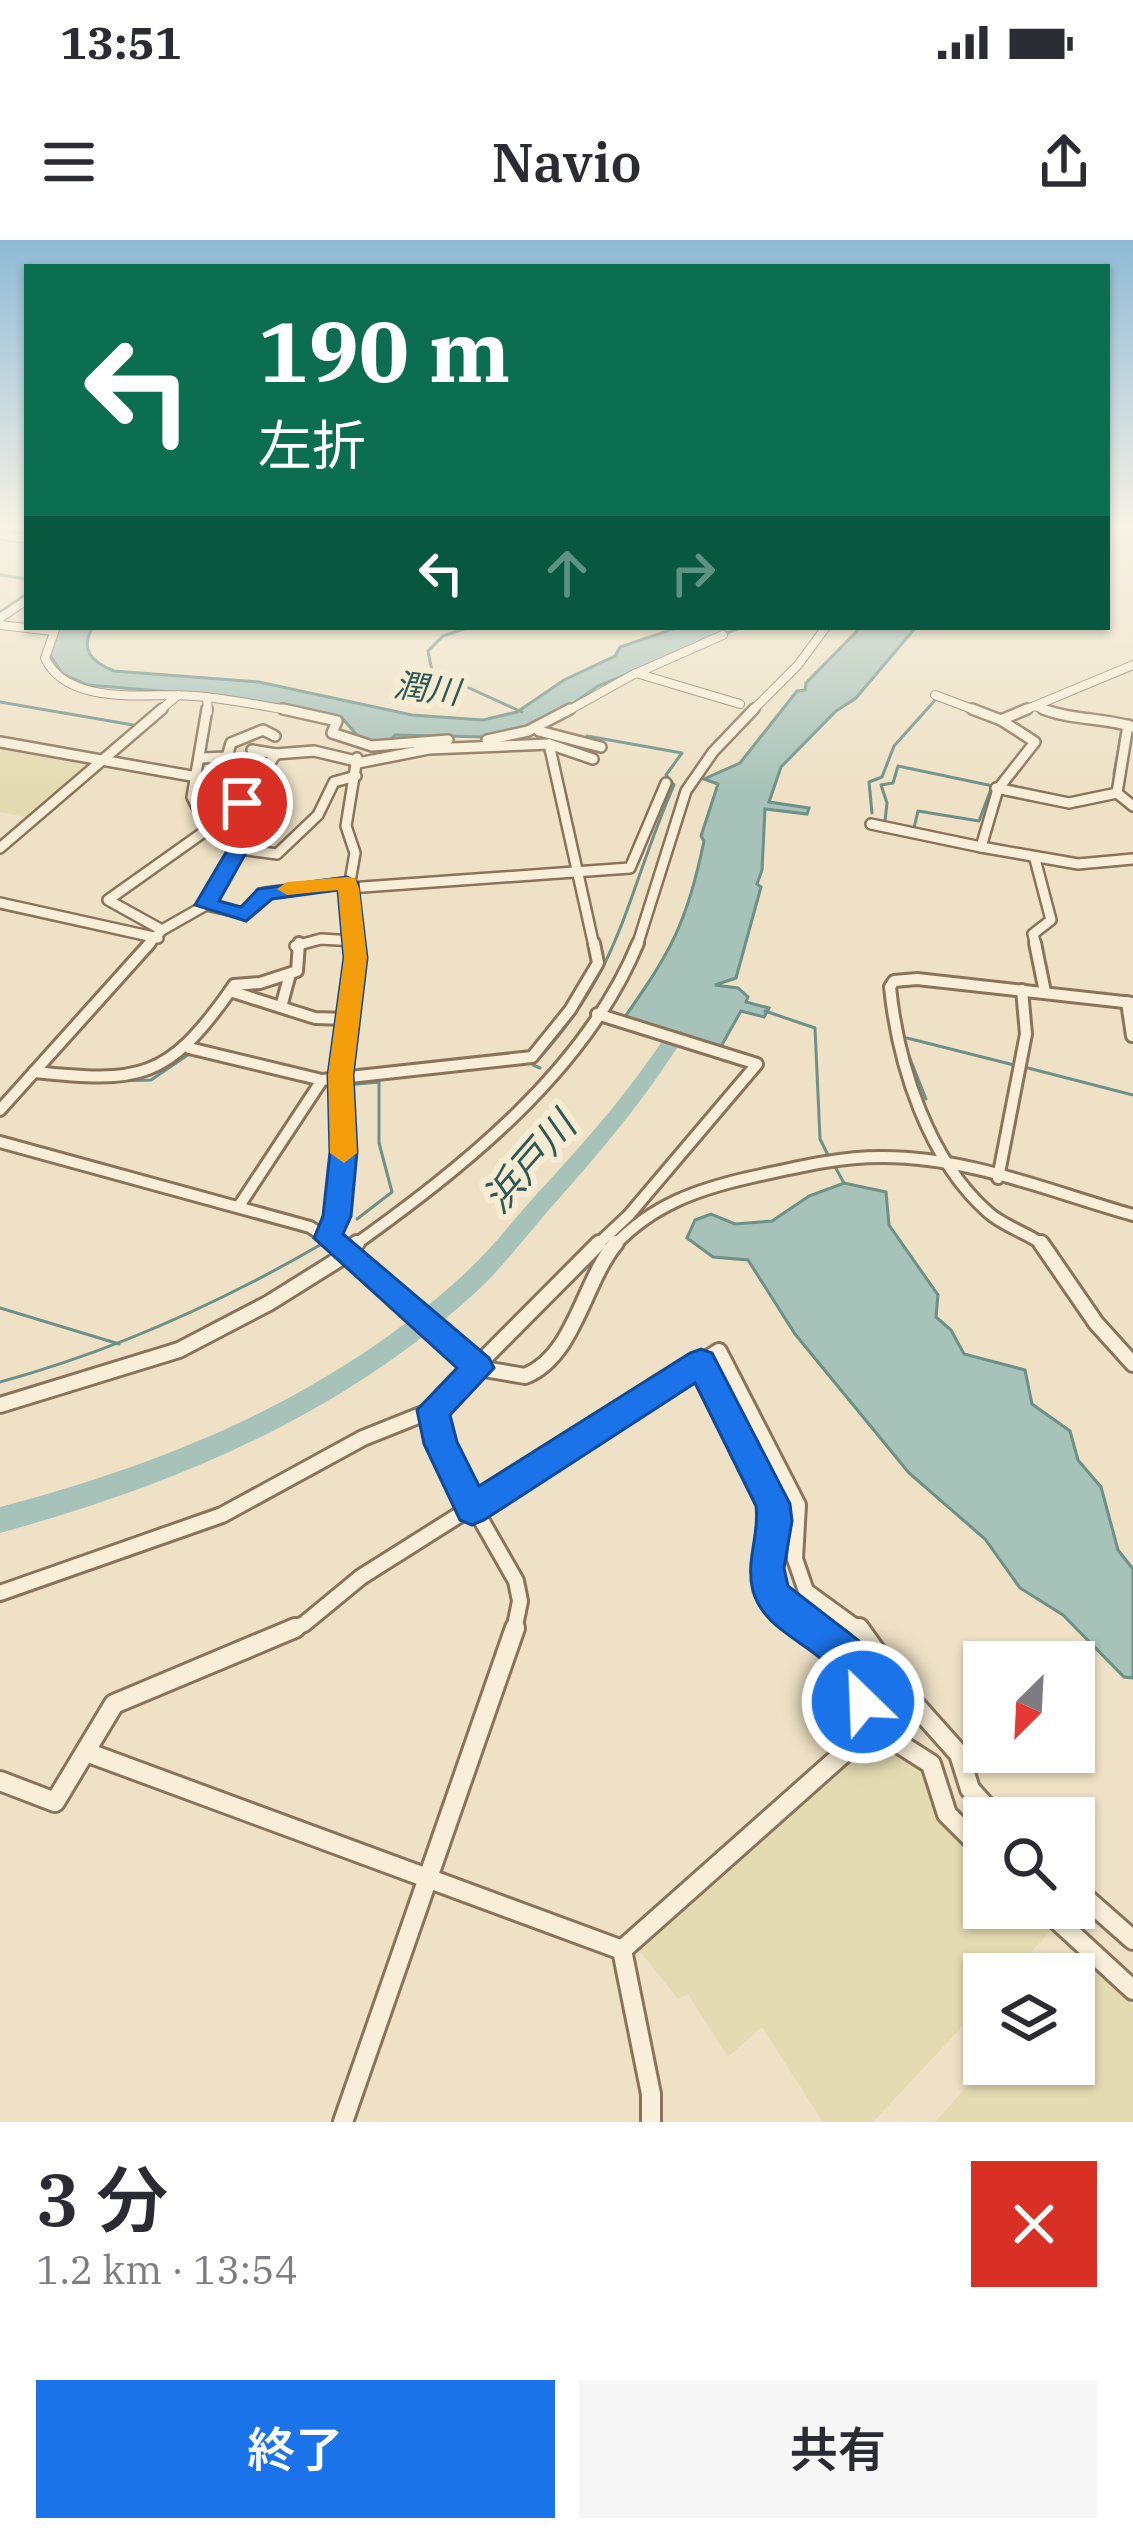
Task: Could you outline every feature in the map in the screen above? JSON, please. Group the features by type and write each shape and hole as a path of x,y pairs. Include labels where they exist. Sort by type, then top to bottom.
{"street":[{"path":"54,630 44,656 62,679 101,689 207,697 328,718 337,721 332,733 359,756"},
{"path":"0,1405 179,1350 269,1303 419,1201 559,1065 597,1014 633,954 667,842 695,775 823,630"},
{"path":"359,756 418,740 502,739 538,731 600,689 723,635"},
{"path":"1001,720 1133,665"},
{"path":"636,673 740,704"},
{"path":"0,848 178,694"},
{"path":"935,694 1001,720 1035,742 1009,764 996,788 981,847"},
{"path":"87,921 107,900 208,829 192,797 206,734 207,697"},
{"path":"1035,706 1072,720 1131,726 1117,793"},
{"path":"202,758 227,757 232,743 263,730 275,736"},
{"path":"538,731 601,747"},
{"path":"0,742 197,777"},
{"path":"188,1048 322,1080 532,1057 570,1010 598,963 549,744"},
{"path":"252,750 359,756 549,744 593,759"},
{"path":"0,1110 121,972 160,934 206,905 238,849 242,803 276,754"},
{"path":"328,1238 337,1216 344,1152 340,1075 354,986 354,940 345,875 355,853 346,826 359,756"},
{"path":"238,849 277,854 317,815 334,782 356,776"},
{"path":"206,905 246,914 265,893 630,868 666,783"},
{"path":"996,788 1069,803 1117,793"},
{"path":"1117,793 1133,806"},
{"path":"871,824 1035,859 1102,864 1133,859"},
{"path":"1035,859 1051,920 1033,934 1045,992"},
{"path":"107,900 160,934"},
{"path":"0,903 160,934"},
{"path":"34,1072 152,1075 188,1048 234,985 260,983 298,970 295,944 354,940"},
{"path":"281,1007 290,974"},
{"path":"1132,1036 1130,1002 916,979 891,982 898,1045 915,1091 954,1166 985,1210 1036,1236 1052,1253 1085,1310 1133,1364"},
{"path":"998,1178 1026,1034 1022,990"},
{"path":"230,991 315,1018 346,1019"},
{"path":"0,1592 209,1521 315,1467 392,1419 428,1412 478,1368 483,1355 629,1215 757,1064 597,1014"},
{"path":"239,1205 322,1080"},
{"path":"0,1142 295,1221 348,1252 478,1368 514,1376 550,1364 603,1259 661,1207 715,1186 847,1158 893,1157 954,1166 1133,1215"},
{"path":"0,1781 55,1802 114,1704 304,1624 362,1577 719,1351 798,1505 795,1558 806,1591 858,1628 959,1754 977,1797"},
{"path":"701,1363 772,1504 775,1521 766,1568 772,1593 781,1607 845,1654 873,1727 931,1764 947,1814 963,1830"},
{"path":"343,2122 515,1629 520,1599 513,1574 472,1509 428,1412"},
{"path":"622,1950 873,1727"},
{"path":"86,1752 622,1950"},
{"path":"1095,1907 1133,1940"},
{"path":"1068,1929 1133,1990"},
{"path":"622,1950 647,2074 651,2122"}],"shaded area":[{"path":"9,744 98,761 30,818 0,812 0,752"},
{"path":"876,1738 899,1759 927,1773 938,1817 963,1840 963,1929 1052,1929 1030,1953 963,1953 963,2026 873,2122 823,2122 762,2027 728,2057 688,1994 678,1999 638,1949"},
{"path":"1095,1970 1133,2005 1133,2122 935,2122 968,2085 1095,2085"}],"water":[{"path":"58,630 92,630 87,642 90,654 114,671 259,682 412,715 483,720 517,712 564,680 615,656 620,647 670,630 735,630 598,686 542,725 488,737 395,735 387,744 363,742 342,718 218,696 88,685 63,674 49,654"},
{"path":"858,630 913,630 856,698 836,711 781,767 769,802 809,808 807,814 765,809 757,884 761,887 736,978 715,985 738,988 748,997 746,1002 769,1008 764,1017 741,1011 719,1050 622,1021 665,956 691,895 704,841 701,836 718,784 704,779 740,763 797,691 805,690 806,683"},
{"path":"844,1183 886,1192 889,1225 938,1295 936,1317 951,1330 964,1354 1025,1370 1032,1404 1070,1431 1078,1460 1101,1487 1118,1550 1133,1569 1133,1678 1124,1677 1095,1648 1095,1641 1089,1641 1063,1615 1020,1588 985,1539 909,1473 795,1334 748,1260 713,1257 687,1238 695,1220 711,1214 735,1224 772,1221 809,1196"}],"waterway":[{"name":"潤川","path":"461,630 443,636 428,651 432,671 522,712"},
{"path":"872,813 869,782 882,777 894,746 937,698"},
{"path":"0,702 139,726"},
{"path":"1114,774 1122,729"},
{"path":"540,1068 533,1065 586,997 619,931 674,785 666,775 682,753 587,736"},
{"path":"885,821 887,803 881,785 893,783 898,766 993,786"},
{"path":"1113,791 1115,777"},
{"path":"914,828 918,811 979,821 991,789"},
{"path":"898,1005 903,1042"},
{"path":"765,1011 815,1028 820,1139 828,1155"},
{"name":"浜戸川","path":"0,1520 127,1483 250,1432 309,1402 419,1328 488,1264 618,1116 684,1022"},
{"path":"907,1038 1014,1065"},
{"path":"907,1051 926,1099"},
{"path":"115,1081 151,1080 192,1052"},
{"path":"1028,1068 1133,1095"},
{"path":"347,1085 379,1082 379,1143 392,1192 357,1219"},
{"path":"833,1163 844,1183"},
{"path":"116,1343 243,1287 320,1245"},
{"path":"0,1308 116,1343"},
{"path":"0,1382 116,1343"}],"slow traffic":[{"path":"287,889 347,883 349,888 356,958 340,1075 344,1153"}],"route":[{"path":"242,803 238,849 206,905 246,914 265,893 347,883 356,958 340,1075 344,1152 337,1216 328,1238 478,1368 433,1410 433,1425 472,1509 701,1363 772,1504 775,1521 766,1568 772,1593 781,1607 845,1654 863,1702"}]}
